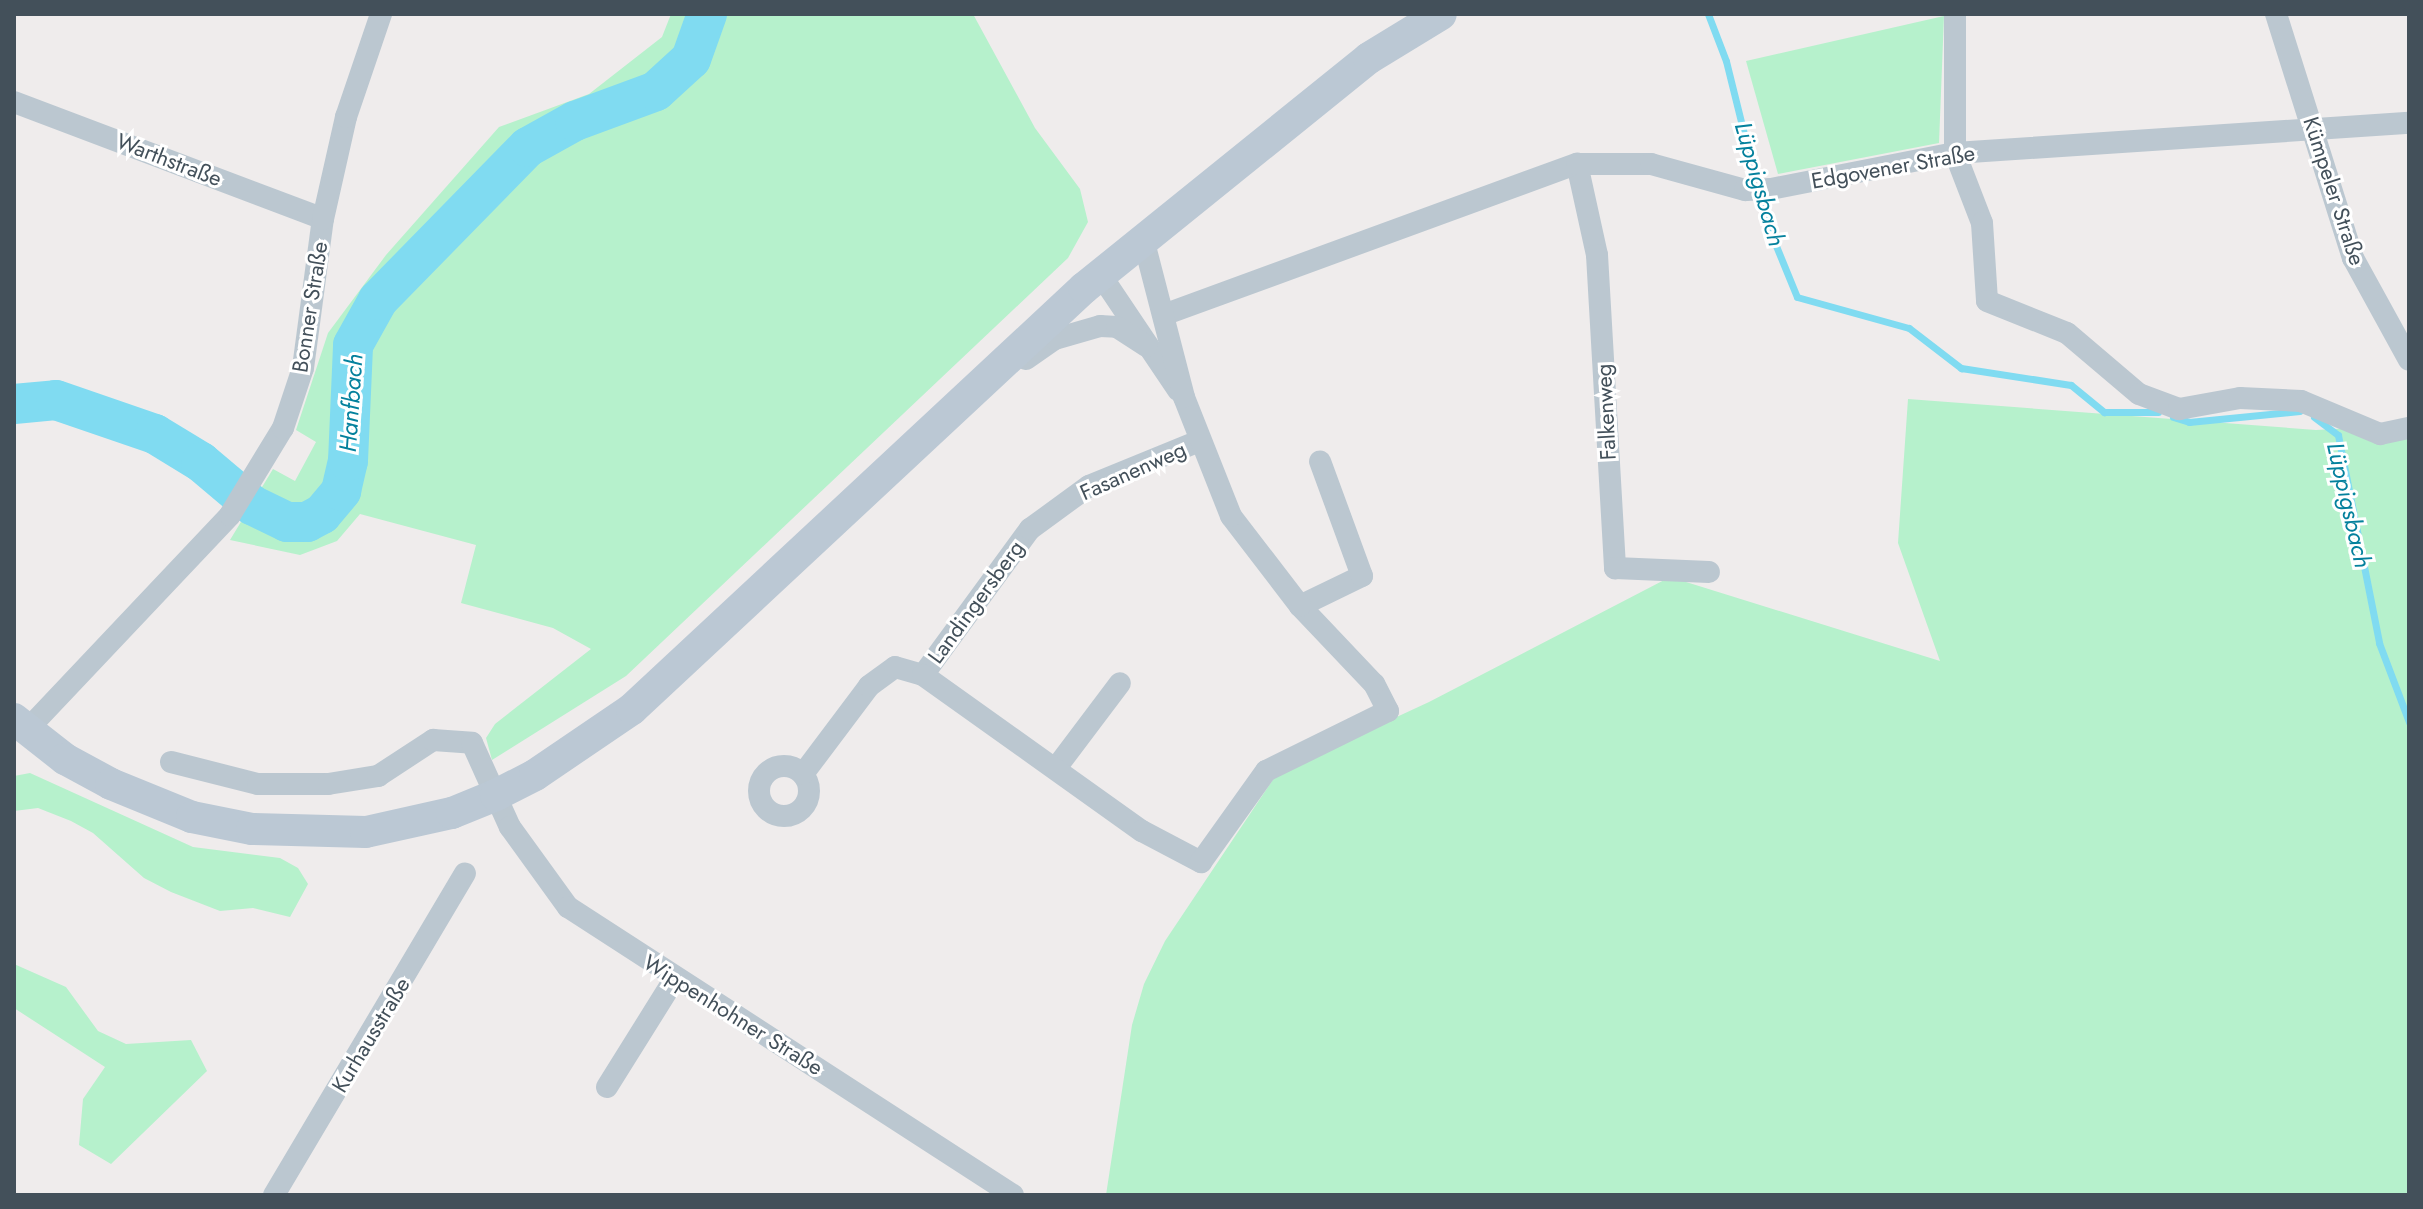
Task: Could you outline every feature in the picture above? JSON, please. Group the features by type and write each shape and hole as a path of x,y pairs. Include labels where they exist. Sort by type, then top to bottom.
{"main road":[{"path":"18,731 148,801 192,817 252,829 366,832 452,813 496,795 535,775 632,709 1100,274 1369,58 1441,14"}],"street":[{"name":"Bonner Straße","path":"18,731 230,515 253,483 283,428 303,368 323,219 346,117 381,14"},
{"path":"1955,14 1955,153 1982,223 1987,301 2067,333 2139,394 2179,409 2240,398 2301,401 2380,434 2409,428"},
{"name":"Kümpeler Straße","path":"2276,14 2353,258 2409,360"},
{"name":"Warthstraße","path":"14,102 323,219"},
{"name":"Edgovener Straße","path":"1166,314 1577,164 1651,164 1745,190 1771,189 1955,153 2409,123"},
{"name":"Falkenweg","path":"1577,164 1597,255 1615,568 1709,572"},
{"name":"Fasanenweg","path":"1143,238 1166,314 1184,397 1231,516 1300,606 1374,684 1388,711 1266,771 1201,862"},
{"name":"Fasanenweg","path":"1100,274 1146,346 1184,397"},
{"name":"Fasanenweg","path":"949,412 1055,339 1100,326 1117,327 1146,346"},
{"name":"Fasanenweg","path":"1030,529 1089,486 1199,441"},
{"path":"1300,606 1362,576 1320,461"},
{"name":"Landingersberg","path":"923,675 1030,529"},
{"name":"Landingersberg","path":"803,774 869,686 895,667 923,675 1142,831 1201,862"},
{"path":"1056,768 1120,683"},
{"name":"Wippenhohner Straße","path":"171,762 258,784 328,784 378,776 433,740 463,739 472,743 537,870 568,907 1013,1195"},
{"name":"Kurhausstraße","path":"274,1195 465,873"},
{"path":"607,1087 675,978"}],"green space":[{"path":"671,14 973,14 1035,128 1080,189 1088,222 1068,258 626,676 492,760 486,738 495,724 591,649 553,628 461,603 476,545 360,514 337,541 300,555 230,540 273,469 295,481 316,442 296,430 328,333 386,255 499,127 589,94 662,37"},
{"path":"1944,16 1939,143 1778,174 1746,61"},
{"path":"1908,399 2316,430 2409,425 2409,1195 1106,1195 1132,1025 1144,984 1165,941 1278,772 1429,702 1670,577 1940,661 1898,543"},
{"path":"30,773 193,847 280,858 298,868 308,884 290,917 253,908 220,911 171,892 144,878 93,833 71,821 38,808 14,811 14,776"},
{"path":"14,964 66,987 98,1031 126,1044 191,1040 207,1071 111,1164 79,1145 83,1099 105,1067 14,1008"}],"waterway":[{"name":"Hanfbach","path":"14,404 56,400 155,434 201,462 252,505 287,522 307,522 322,514 341,491 348,461 353,345 378,300 528,147 575,121 656,91 691,59 707,14"},
{"name":"Lüppigsbach","path":"1708,14 1726,61 1765,219 1797,297 1909,328 1961,368 2071,385 2104,412 2158,412"},
{"name":"Lüppigsbach","path":"2173,417 2189,422 2299,411"},
{"name":"Lüppigsbach","path":"2314,417 2338,435 2379,643 2409,722"}]}
